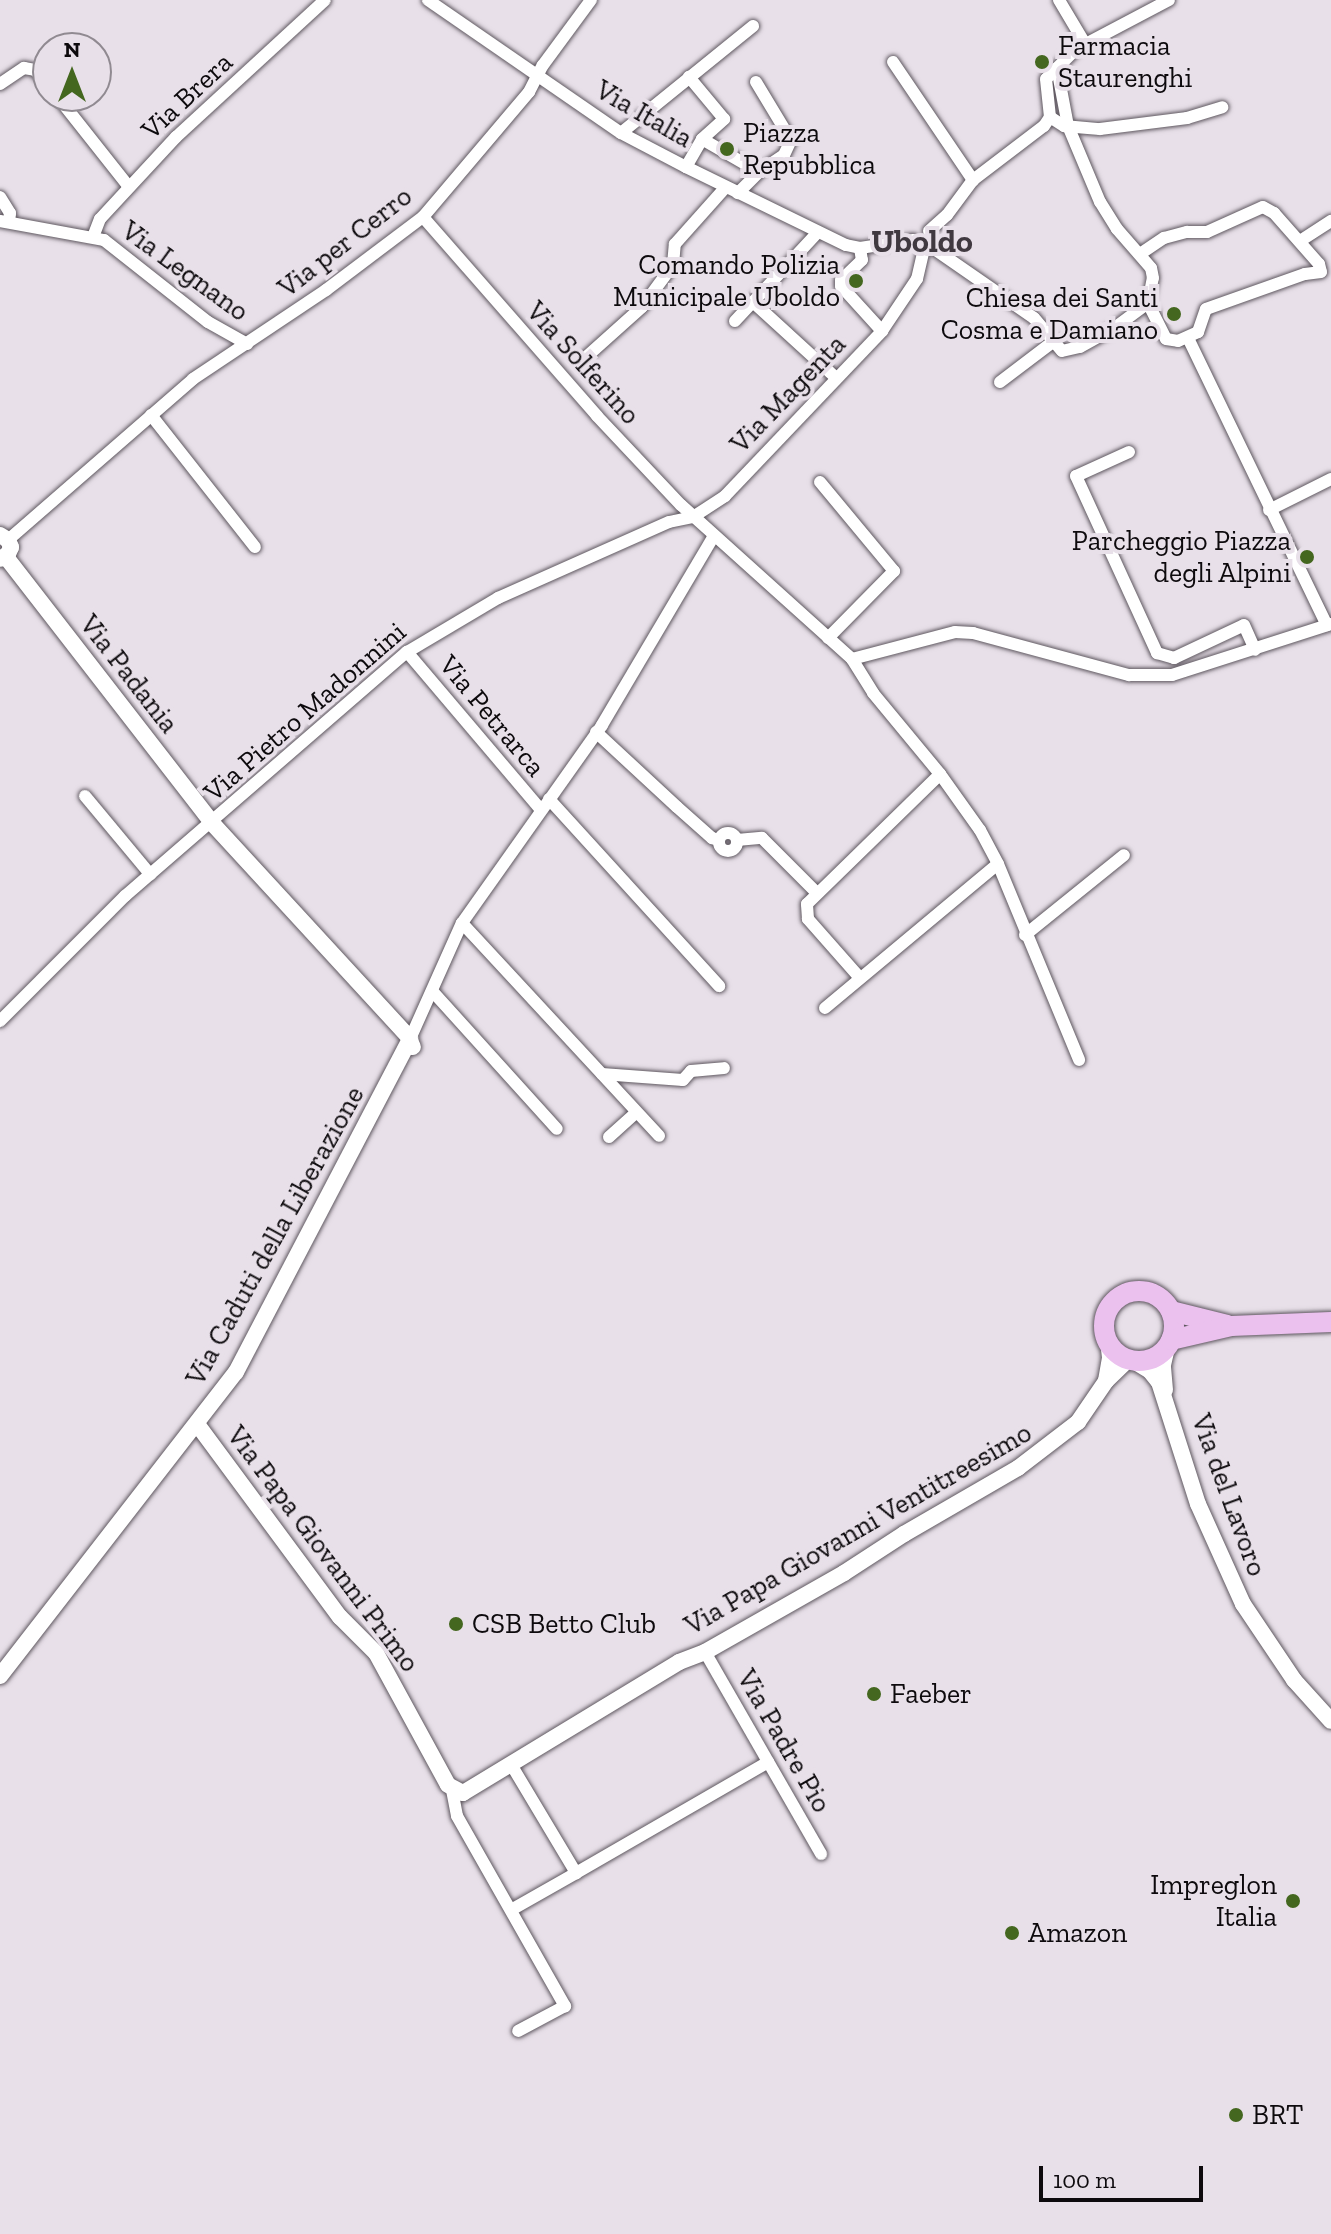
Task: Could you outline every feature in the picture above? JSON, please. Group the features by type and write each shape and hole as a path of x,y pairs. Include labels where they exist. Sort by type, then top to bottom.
{"main road":[{"path":"1231,1326 1171,1311 1152,1294 1125,1295 1106,1314 1108,1341 1118,1354 1130,1360 1155,1357 1169,1343 1231,1326 1331,1322"},
{"path":"1169,1343 1174,1323 1171,1311"}],"street":[{"name":"Via Brera","path":"93,237 100,219 176,137 325,0"},
{"name":"Via Italia","path":"428,0 621,133 818,232 860,248"},
{"name":"Via per Cerro","path":"3,547 193,379 247,344 423,217 529,92 591,0"},
{"path":"1059,0 1084,42"},
{"path":"929,231 947,215 973,180 1044,126 1050,117 1045,83 1084,42 1169,0"},
{"path":"621,133 753,26"},
{"path":"893,62 973,180"},
{"path":"0,84 24,68 32,69"},
{"path":"913,240 918,248 927,248 1000,291 1034,318 1062,351 1080,347 1141,311 1148,303 1153,274 1100,202 1068,126 1057,68"},
{"path":"686,167 702,139 724,119 689,77"},
{"path":"585,358 642,307 673,265 675,244 732,190 784,155 791,140 756,82"},
{"path":"1050,117 1068,126 1131,127 1187,118 1222,107"},
{"path":"70,112 129,187"},
{"path":"702,139 759,172"},
{"path":"0,197 10,213 5,221"},
{"path":"1140,254 1164,238 1187,232 1207,232 1263,207 1274,213 1326,274"},
{"name":"Via Solferino","path":"423,217 597,416 693,517 852,659 873,693 940,774 980,830 998,864 1079,1060"},
{"name":"Via Legnano","path":"5,221 93,237 116,248 208,322 247,344"},
{"path":"1300,241 1331,221"},
{"path":"913,240 919,229 929,231 933,236 927,248"},
{"path":"735,321 818,232"},
{"path":"882,331 841,286 841,280 862,260 860,248 913,240"},
{"name":"Via Magenta","path":"693,517 725,496 882,331 917,279 927,248"},
{"path":"1148,303 1170,342 1188,338 1200,329 1202,313 1206,309 1305,274 1326,274"},
{"path":"753,302 835,377"},
{"path":"852,659 955,632 991,635 1105,670 1148,676 1196,670 1329,625 1269,510 1188,338"},
{"path":"1000,382 1054,341"},
{"path":"151,415 255,547"},
{"path":"1129,452 1076,476 1157,653 1174,658 1244,625 1255,650"},
{"path":"1269,510 1331,479"},
{"path":"820,482 894,571 828,638"},
{"name":"Via Pietro Madonnini","path":"0,1021 150,874 407,652 498,598 558,569 669,522 693,517"},
{"name":"Via Caduti della Liberazione","path":"0,1676 236,1372 388,1086 410,1062 414,1051 410,1039 434,993 462,923 596,732 713,537"},
{"name":"Via Padania","path":"3,547 212,823 410,1039"},
{"name":"Via Petrarca","path":"407,652 545,804 719,986"},
{"path":"596,732 712,838 719,840 727,833 737,840 762,838 817,893"},
{"path":"860,978 806,915 807,904 940,774"},
{"path":"85,796 150,874"},
{"path":"1025,935 1124,855"},
{"path":"825,1008 998,864"},
{"path":"462,923 659,1136"},
{"path":"434,993 557,1129"},
{"path":"602,1074 683,1080 691,1071 724,1068"},
{"path":"609,1137 636,1113"},
{"path":"1106,1381 1110,1364 1108,1341"},
{"name":"Via del Lavoro","path":"1166,1400 1163,1365 1169,1343"},
{"name":"Via del Lavoro","path":"1130,1360 1154,1375 1166,1400 1198,1504 1232,1583 1266,1641 1331,1721"},
{"name":"Via Papa Giovanni Ventitreesimo","path":"452,1790 470,1791 679,1662 705,1652 1018,1468 1078,1422 1106,1381 1130,1360"},
{"name":"Via Papa Giovanni Primo","path":"197,1424 340,1617 376,1653 452,1790"},
{"name":"Via Padre Pio","path":"705,1652 821,1854"},
{"path":"511,1910 768,1762"},
{"path":"512,1766 576,1873"},
{"path":"452,1790 457,1816 565,2006 518,2031"}],"place":[{"name":"Farmacia Staurenghi","path":"1042,62"},
{"name":"Piazza Repubblica","path":"727,149"},
{"name":"Comando Polizia Municipale Uboldo","path":"856,281"},
{"name":"Chiesa dei Santi Cosma e Damiano","path":"1174,314"},
{"name":"Parcheggio Piazza degli Alpini","path":"1307,557"},
{"name":"CSB Betto Club","path":"456,1624"},
{"name":"Faeber","path":"874,1694"},
{"name":"Impreglon Italia","path":"1293,1901"},
{"name":"Amazon","path":"1012,1933"},
{"name":"BRT","path":"1236,2115"}],"district":[{"name":"Uboldo","path":"922,241"}]}
